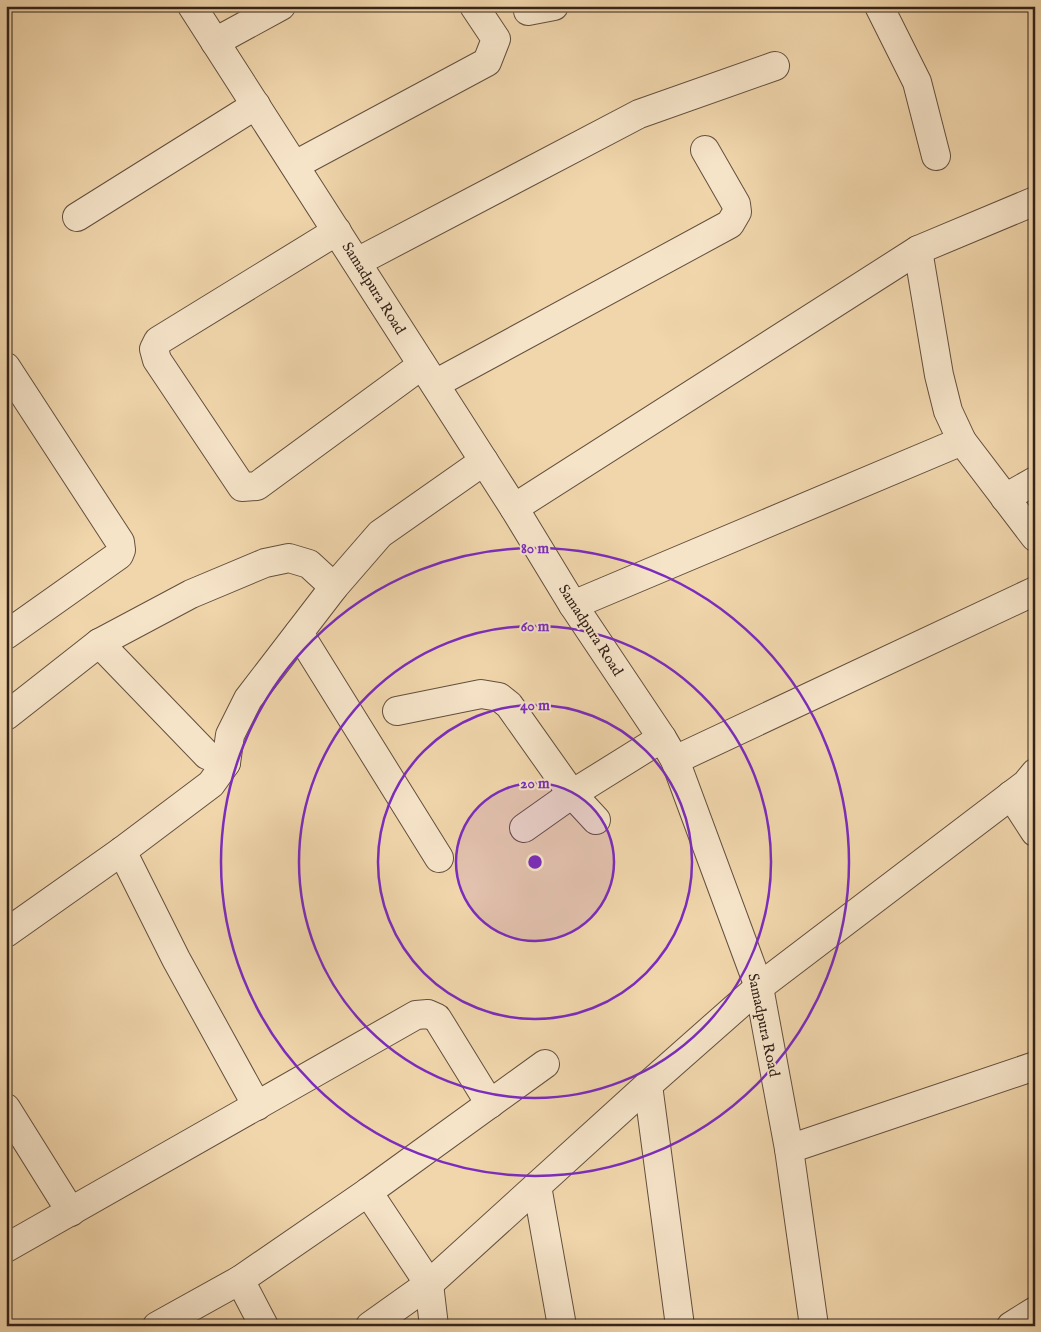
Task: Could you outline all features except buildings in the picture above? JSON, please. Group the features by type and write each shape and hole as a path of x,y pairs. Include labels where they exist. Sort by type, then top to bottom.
{"street":[{"name":"Samadpura Road","path":"192,6 514,508 573,605 669,749 759,987 789,1149 814,1326"},
{"path":"216,42 281,6"},
{"path":"295,165 487,62 496,38 474,6"},
{"path":"528,11 554,6"},
{"path":"879,6 917,82 936,156"},
{"path":"357,262 638,114 775,66"},
{"path":"77,217 256,105"},
{"path":"337,231 158,342 154,349 157,360 242,487 257,486 429,375 730,224 737,212 736,204 705,150"},
{"path":"514,508 918,250 1035,201"},
{"path":"918,250 939,375 948,411 962,441 1035,537"},
{"path":"6,367 120,542 121,550 119,555 6,634"},
{"path":"573,605 962,441"},
{"path":"6,933 122,851 211,784 226,763 230,735 248,699 334,586 380,534 484,461"},
{"path":"1005,498 1035,481"},
{"path":"6,716 99,643 191,594 265,563 289,558 309,564 334,586"},
{"path":"524,828 572,794 669,749 1035,591"},
{"path":"299,633 439,858"},
{"path":"99,643 207,755 226,763"},
{"path":"397,711 481,694 499,697 509,705 572,794 596,820"},
{"path":"370,1326 428,1284 759,987 930,859 1026,784 1035,773"},
{"path":"1011,795 1035,832"},
{"path":"122,851 176,959 257,1106"},
{"path":"6,1248 416,1015 428,1014 438,1018 490,1104"},
{"path":"157,1326 240,1280 368,1192 545,1064"},
{"path":"789,1149 1035,1066"},
{"path":"648,1085 680,1326"},
{"path":"6,1108 71,1212"},
{"path":"536,1186 562,1326"},
{"path":"368,1192 428,1284 434,1326"},
{"path":"240,1280 264,1326"},
{"path":"1012,1326 1035,1312"}]}
